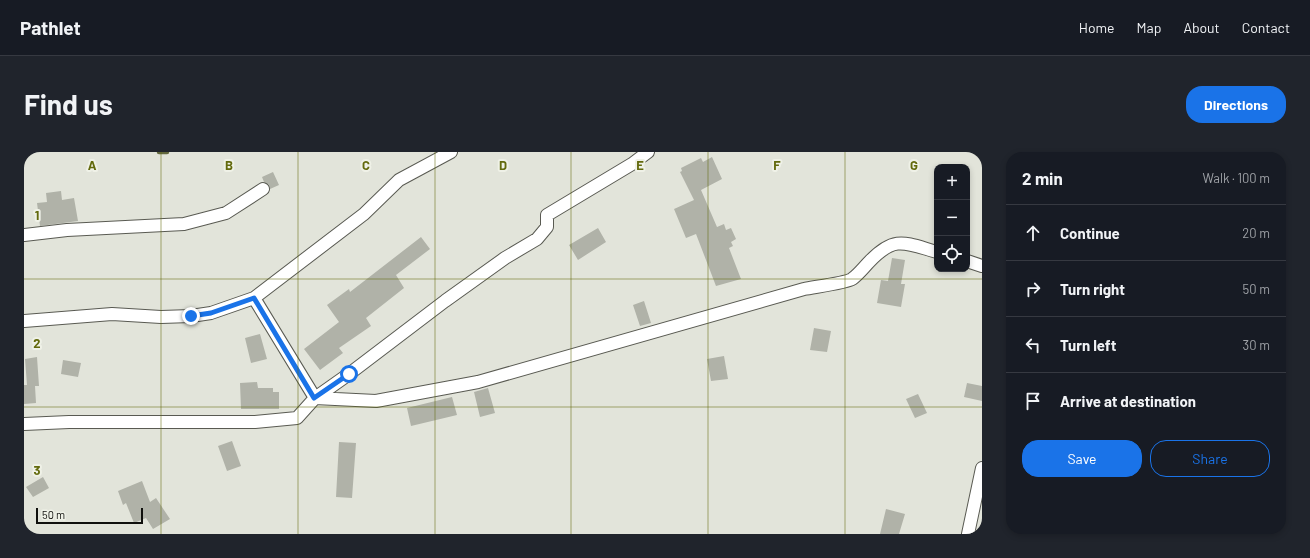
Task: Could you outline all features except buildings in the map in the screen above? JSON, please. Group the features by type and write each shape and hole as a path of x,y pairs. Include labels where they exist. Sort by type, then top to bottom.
{"street":[{"path":"24,321 112,314 161,317 191,316 211,313 254,298 364,214 399,180 450,152"},
{"path":"24,424 69,422 255,422 297,418 314,398 374,356 445,301 505,258 537,239 547,227 547,215 632,164 648,152"},
{"path":"24,235 67,230 184,224 226,213 263,189"},
{"path":"314,398 376,401 478,382 804,288 851,280 881,250 889,245 897,243 934,251"},
{"path":"970,262 982,266"},
{"path":"254,298 314,398"},
{"path":"968,534 982,468"}],"waterway":[{"path":"159,152 167,152"}],"route":[{"path":"191,316 211,313 254,298 314,398 349,374"}]}
